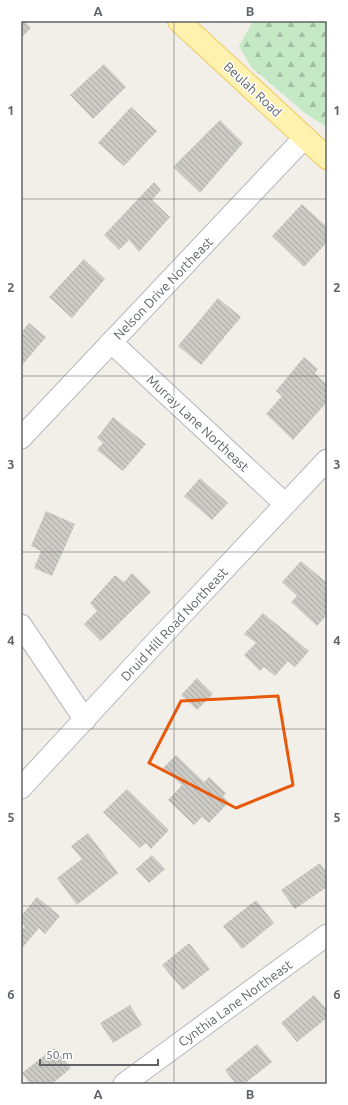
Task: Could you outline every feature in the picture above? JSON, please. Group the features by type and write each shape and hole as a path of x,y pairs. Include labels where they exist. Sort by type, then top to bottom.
{"main road":[{"name":"Beulah Road","path":"179,21 327,158"}],"street":[{"name":"Nelson Drive Northeast","path":"21,438 305,137"},
{"name":"Murray Lane Northeast","path":"112,342 285,504"},
{"name":"Druid Hill Road Northeast","path":"21,788 327,460"},
{"path":"21,626 85,720"},
{"name":"Cynthia Lane Northeast","path":"124,1084 327,935"}],"highlighted area":[{"path":"278,696 293,785 236,808 149,763 181,701"}],"green space":[{"path":"253,21 327,21 327,127 306,114 251,67 239,46"}],"building":[{"path":"21,21 24,21 31,28 21,38"},
{"path":"104,64 126,87 93,119 70,95"},
{"path":"131,107 157,131 124,166 98,143"},
{"path":"220,120 243,143 200,193 173,167"},
{"path":"154,182 161,190 152,200 170,217 139,252 129,240 119,250 104,235"},
{"path":"302,204 327,227 327,242 304,267 272,236"},
{"path":"84,259 105,279 72,318 49,297"},
{"path":"218,298 241,317 201,365 178,346"},
{"path":"29,323 46,337 23,364 21,362 21,333"},
{"path":"304,357 318,369 315,373 327,385 327,402 293,440 266,414 282,396 276,391"},
{"path":"113,417 146,444 123,471 97,450 103,443 97,438"},
{"path":"200,478 228,503 212,520 184,496"},
{"path":"46,511 75,524 52,576 34,568 41,551 31,546"},
{"path":"301,561 327,583 327,615 317,626 291,602 297,596 282,582"},
{"path":"132,573 151,592 101,641 84,624 97,611 90,603 115,575 124,582"},
{"path":"263,613 309,651 295,667 288,661 275,676 264,667 260,671 244,655 256,643 244,634"},
{"path":"197,678 213,694 197,710 181,695"},
{"path":"176,755 204,782 209,777 226,793 223,796 229,802 209,823 202,817 194,825 168,800 182,785 163,768"},
{"path":"127,789 169,830 151,849 146,843 140,848 103,812"},
{"path":"88,833 118,873 77,905 57,878 82,859 71,846"},
{"path":"152,855 165,869 149,883 136,869"},
{"path":"320,863 327,873 327,887 295,909 281,890"},
{"path":"37,897 60,916 45,934 39,928 23,947 21,946 21,931 25,926 21,923 21,916"},
{"path":"256,900 274,923 242,949 223,926"},
{"path":"189,943 210,969 183,990 162,965"},
{"path":"314,995 327,1010 327,1018 297,1042 281,1023"},
{"path":"130,1005 142,1025 113,1043 100,1023"},
{"path":"257,1044 272,1062 244,1084 236,1084 225,1070"},
{"path":"54,1048 71,1068 52,1084 30,1084 22,1073"}]}
